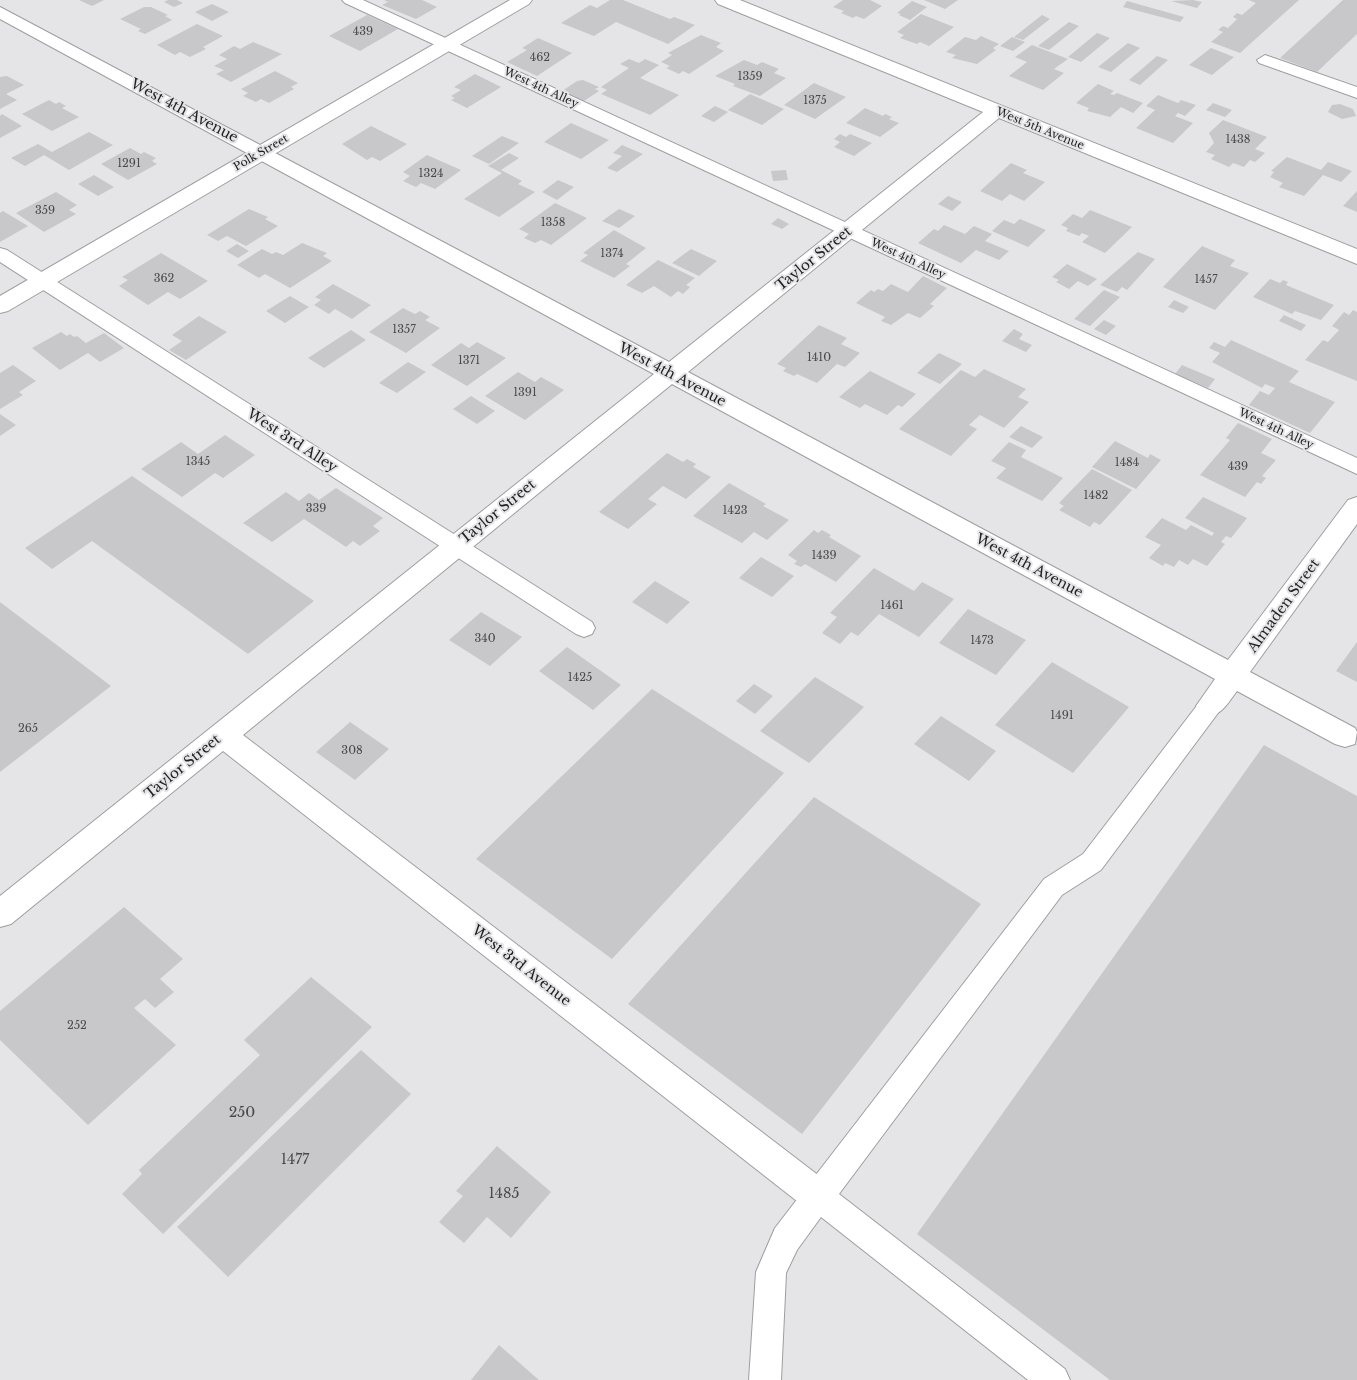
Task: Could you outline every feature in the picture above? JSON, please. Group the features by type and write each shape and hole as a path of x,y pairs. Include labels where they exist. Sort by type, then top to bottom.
{"street":[{"name":"Polk Street","path":"0,306 522,0"},
{"name":"West 5th Avenue","path":"724,0 1357,257"},
{"name":"West 4th Avenue","path":"0,12 262,152 669,374 1345,736"},
{"name":"Taylor Street","path":"0,914 996,111"},
{"name":"Almaden Street","path":"1210,706 1357,506"},
{"name":"West 3rd Avenue","path":"223,735 819,1197"}],"lane":[{"name":"West 4th Alley","path":"350,0 1357,467"},
{"path":"1265,60 1357,93"},
{"name":"West 3rd Alley","path":"0,254 584,628"},
{"path":"765,1380 771,1272 786,1239 1053,887 1061,878 1082,870 1092,862 1210,706"},
{"path":"819,1197 1054,1380"}],"building":[{"path":"79,0 104,0 92,6"},
{"path":"177,0 183,3 174,7 164,2"},
{"path":"384,0 422,0 437,7 416,19 382,5 388,2"},
{"path":"610,0 623,0 670,19 674,17 695,25 668,44 616,22 594,36 561,23 590,5 597,8"},
{"path":"843,0 870,0 882,6 864,19 856,16 853,18 841,13 844,11 833,7"},
{"path":"924,0 958,0 945,9"},
{"path":"1193,0 1202,2 1197,8 1171,1"},
{"path":"1249,0 1299,0 1240,53 1211,42 1223,32 1218,30 1223,26 1228,28 1237,19 1233,17 1237,13 1242,15 1256,3"},
{"path":"1343,0 1357,0 1357,34 1317,72 1280,58"},
{"path":"912,1 927,7 910,20 897,13"},
{"path":"1127,1 1184,17 1180,22 1123,7"},
{"path":"212,4 229,12 212,21 195,12"},
{"path":"144,7 151,7 168,15 165,16 172,20 145,34 138,31 141,29 120,19"},
{"path":"921,14 954,27 929,46 900,38 904,35 897,32"},
{"path":"367,15 398,29 360,51 329,36"},
{"path":"1042,15 1050,19 1023,40 1014,37"},
{"path":"1069,22 1079,26 1049,50 1038,46"},
{"path":"197,24 223,36 203,47 206,49 190,57 180,52 175,55 157,45"},
{"path":"1097,33 1110,38 1081,62 1068,57"},
{"path":"701,35 721,43 716,47 724,51 689,74 683,71 679,74 666,68 670,66 661,62 672,55 668,53"},
{"path":"981,36 999,44 993,48 996,50 977,64 952,58 956,55 946,52 965,37 976,40"},
{"path":"1012,37 1025,42 1013,51 1000,46"},
{"path":"538,38 572,53 537,76 507,62 527,50 522,48"},
{"path":"253,42 282,54 231,82 216,74 224,70 214,66 227,59 219,55 234,46 240,49"},
{"path":"1128,43 1140,48 1111,72 1098,67"},
{"path":"1032,45 1068,59 1054,69 1064,73 1043,90 1009,76 1027,62 1015,57"},
{"path":"1211,48 1234,57 1212,75 1189,65"},
{"path":"1157,56 1168,60 1140,85 1129,80"},
{"path":"629,59 639,63 645,59 659,65 640,78 679,95 650,115 601,94 607,90 601,87 629,68 620,64"},
{"path":"744,60 757,65 762,62 779,69 774,73 786,78 760,96 733,86 735,84 715,76"},
{"path":"275,71 298,83 291,87 294,89 269,103 261,99 256,102 243,96 248,93 241,89"},
{"path":"475,74 501,87 467,108 451,100 455,98 451,96 461,90 454,87"},
{"path":"7,76 24,85 6,94 17,100 0,109 0,77"},
{"path":"583,80 599,87 595,89 599,91 581,103 559,93 577,81"},
{"path":"814,83 846,97 815,119 784,105"},
{"path":"1098,84 1114,91 1110,94 1114,95 1117,93 1143,103 1133,113 1121,107 1110,117 1087,111 1089,108 1076,103"},
{"path":"750,94 784,109 762,125 728,110"},
{"path":"1158,95 1178,103 1181,100 1196,105 1185,116 1178,113 1175,116 1193,123 1173,143 1136,128 1155,110 1146,106"},
{"path":"49,100 56,104 59,102 66,106 62,108 79,117 52,131 22,114"},
{"path":"1213,103 1232,110 1225,117 1206,110"},
{"path":"1340,104 1353,109 1356,116 1342,119 1328,112 1332,105"},
{"path":"715,106 728,112 714,122 701,116"},
{"path":"865,108 883,116 885,114 892,117 889,119 899,123 880,137 846,123"},
{"path":"2,114 22,126 0,138 0,116"},
{"path":"1223,120 1267,137 1255,149 1265,153 1255,162 1250,160 1244,167 1233,163 1229,167 1211,159 1215,155 1206,152 1214,143 1209,133"},
{"path":"571,123 609,140 581,159 544,142"},
{"path":"371,126 407,144 380,161 372,157 367,160 342,144"},
{"path":"89,132 113,145 69,170 44,155 25,166 11,158 38,144 52,152"},
{"path":"840,134 846,137 850,134 872,143 854,156 834,147 840,142 834,139"},
{"path":"502,136 519,143 489,164 472,156"},
{"path":"622,145 643,154 617,172 607,168 622,156 613,153"},
{"path":"130,148 141,154 144,152 156,158 152,161 157,164 128,180 101,164"},
{"path":"509,153 519,158 501,170 522,181 518,184 535,192 499,217 464,199 502,173 488,166"},
{"path":"427,155 461,170 435,189 421,183 416,187 403,181 410,176 403,172"},
{"path":"1287,157 1321,170 1328,162 1352,171 1341,182 1323,175 1304,196 1279,187 1283,183 1270,177 1274,172 1271,171"},
{"path":"1011,163 1027,170 1023,173 1045,182 1024,201 1010,194 1002,201 980,191"},
{"path":"786,170 788,180 773,181 771,171"},
{"path":"94,175 114,187 98,196 78,184"},
{"path":"558,180 574,187 557,200 542,192"},
{"path":"1357,191 1357,212 1343,206"},
{"path":"56,192 77,205 69,210 76,214 44,232 16,213"},
{"path":"948,196 962,202 952,211 938,204"},
{"path":"555,203 587,218 551,245 541,240 535,243 524,238 529,234 519,229"},
{"path":"249,209 268,217 265,219 278,226 246,246 227,236 218,241 207,235"},
{"path":"619,209 635,216 619,228 602,221"},
{"path":"1090,210 1132,227 1105,253 1082,242 1089,236 1082,233 1079,236 1066,231 1068,228 1061,225 1073,214 1082,218"},
{"path":"3,211 28,226 0,242 0,213"},
{"path":"778,218 789,224 782,229 771,224"},
{"path":"1020,219 1046,230 1028,247 992,231 1004,220 1014,224"},
{"path":"944,225 965,234 974,226 992,234 985,241 1009,251 999,260 976,250 961,263 918,243 934,229 938,231"},
{"path":"614,230 646,248 626,264 630,266 614,278 580,261 588,255 583,253"},
{"path":"302,243 327,253 323,256 332,261 290,288 265,274 259,278 237,265 262,249 272,254 276,252 283,255"},
{"path":"237,244 249,251 238,258 226,251"},
{"path":"1202,246 1235,260 1230,266 1249,273 1215,310 1163,287"},
{"path":"691,249 717,261 699,276 672,263"},
{"path":"1138,252 1155,259 1127,290 1122,287 1117,292 1100,285"},
{"path":"161,253 208,281 180,299 168,292 148,305 119,286 128,280 122,277"},
{"path":"658,260 695,278 686,285 690,287 683,294 678,291 671,297 654,286 642,293 626,285"},
{"path":"1067,264 1097,279 1088,286 1078,281 1069,289 1056,282 1059,280 1052,277"},
{"path":"923,276 947,288 930,304 934,306 920,318 908,313 891,325 881,321 885,317 856,303 871,290 874,292 878,289 883,291 891,284 908,292"},
{"path":"1270,279 1280,283 1283,280 1288,282 1286,285 1334,305 1321,320 1295,311 1292,314 1253,297"},
{"path":"333,284 371,305 352,319 335,309 329,314 314,305 321,300 315,297"},
{"path":"1104,290 1120,297 1090,326 1074,319"},
{"path":"290,296 309,307 285,323 266,311"},
{"path":"1174,300 1189,307 1183,313 1168,307"},
{"path":"403,308 415,314 420,311 430,317 425,320 440,328 406,353 369,332"},
{"path":"1353,310 1357,312 1357,381 1305,360 1323,340 1328,342 1339,330 1332,326 1344,312 1349,315"},
{"path":"1284,315 1306,325 1301,331 1279,321"},
{"path":"199,316 227,332 186,360 169,350 182,341 172,335"},
{"path":"1104,320 1116,326 1106,335 1094,329"},
{"path":"819,325 847,338 841,344 860,353 845,367 837,364 817,383 797,374 794,376 783,371 786,368 777,364"},
{"path":"1014,329 1023,334 1019,339 1032,345 1026,352 1002,341"},
{"path":"351,330 366,340 324,368 308,358"},
{"path":"61,332 67,336 70,334 74,337 77,336 86,343 104,333 124,348 100,362 88,353 60,370 32,348"},
{"path":"1231,340 1299,371 1289,382 1335,402 1310,433 1249,405 1260,391 1269,395 1275,388 1265,384 1262,388 1212,362 1220,353 1209,348 1214,342 1225,347"},
{"path":"477,342 506,358 467,386 431,365 461,343 469,348"},
{"path":"939,353 962,364 940,384 917,373"},
{"path":"408,362 426,372 397,393 379,383"},
{"path":"13,365 36,381 19,392 23,395 0,409 0,373"},
{"path":"1182,365 1215,379 1208,388 1175,374"},
{"path":"984,369 1026,389 1018,397 1029,402 1004,428 980,415 969,425 977,429 951,456 899,429 961,370 975,377"},
{"path":"870,371 916,394 902,407 898,405 887,415 865,404 860,408 839,397"},
{"path":"518,372 535,382 541,377 564,390 525,420 485,396"},
{"path":"471,396 495,411 477,424 453,409"},
{"path":"0,414 16,425 0,436"},
{"path":"1238,423 1272,439 1261,453 1276,460 1262,476 1266,478 1261,484 1257,482 1245,497 1200,475 1230,440 1226,438"},
{"path":"1021,426 1043,437 1032,448 1009,437"},
{"path":"225,435 255,455 223,478 215,473 182,497 141,469 181,442 198,454"},
{"path":"1115,441 1148,458 1150,454 1161,460 1136,489 1092,467"},
{"path":"1009,442 1026,450 1021,457 1063,478 1042,501 996,478 1006,468 991,461"},
{"path":"667,453 683,462 687,459 696,464 693,467 711,477 686,499 663,486 648,499 657,504 628,529 599,512"},
{"path":"1092,469 1132,490 1100,525 1094,522 1090,527 1059,510 1064,506 1059,503"},
{"path":"132,476 314,601 248,654 92,541 52,569 25,548"},
{"path":"729,483 766,504 763,506 789,520 767,540 754,532 742,543 693,516"},
{"path":"336,488 383,518 373,526 380,531 360,546 353,541 346,547 304,519 272,542 243,523 286,492 299,501 309,493 319,500"},
{"path":"1203,497 1247,518 1231,538 1226,536 1221,542 1225,544 1207,566 1193,559 1188,565 1179,560 1174,567 1165,563 1163,566 1149,558 1161,545 1145,537 1162,518 1186,530 1191,525 1212,536 1214,533 1185,518"},
{"path":"814,530 818,533 822,530 831,535 829,537 861,556 836,582 805,564 801,567 794,564 797,561 788,555"},
{"path":"761,557 794,576 772,597 739,578"},
{"path":"874,568 914,591 922,582 954,599 919,637 879,614 858,636 851,632 840,644 822,633 837,617 830,613"},
{"path":"655,581 690,602 667,624 632,602"},
{"path":"0,602 111,686 0,772"},
{"path":"968,609 1026,640 996,675 939,643"},
{"path":"481,612 522,637 490,666 449,640"},
{"path":"1357,642 1357,682 1336,671"},
{"path":"567,647 621,685 593,710 539,671"},
{"path":"1052,662 1129,707 1073,773 995,725"},
{"path":"815,677 864,707 809,763 760,731"},
{"path":"754,684 773,696 755,714 736,701"},
{"path":"652,689 784,773 612,959 476,859"},
{"path":"941,716 996,751 969,781 914,744"},
{"path":"350,722 389,749 355,780 316,752"},
{"path":"1264,745 1357,796 1357,1380 1110,1380 917,1234"},
{"path":"814,797 981,904 802,1134 628,1004"},
{"path":"124,907 183,959 160,979 174,992 155,1008 145,999 134,1008 176,1045 88,1125 0,1040 0,1011"},
{"path":"311,977 372,1027 163,1234 122,1194 142,1174 139,1170 260,1055 244,1040"},
{"path":"361,1050 411,1094 228,1277 177,1227"},
{"path":"497,1146 551,1192 511,1238 487,1217 464,1243 439,1222 463,1196 456,1191"},
{"path":"499,1345 539,1380 471,1380"}]}
